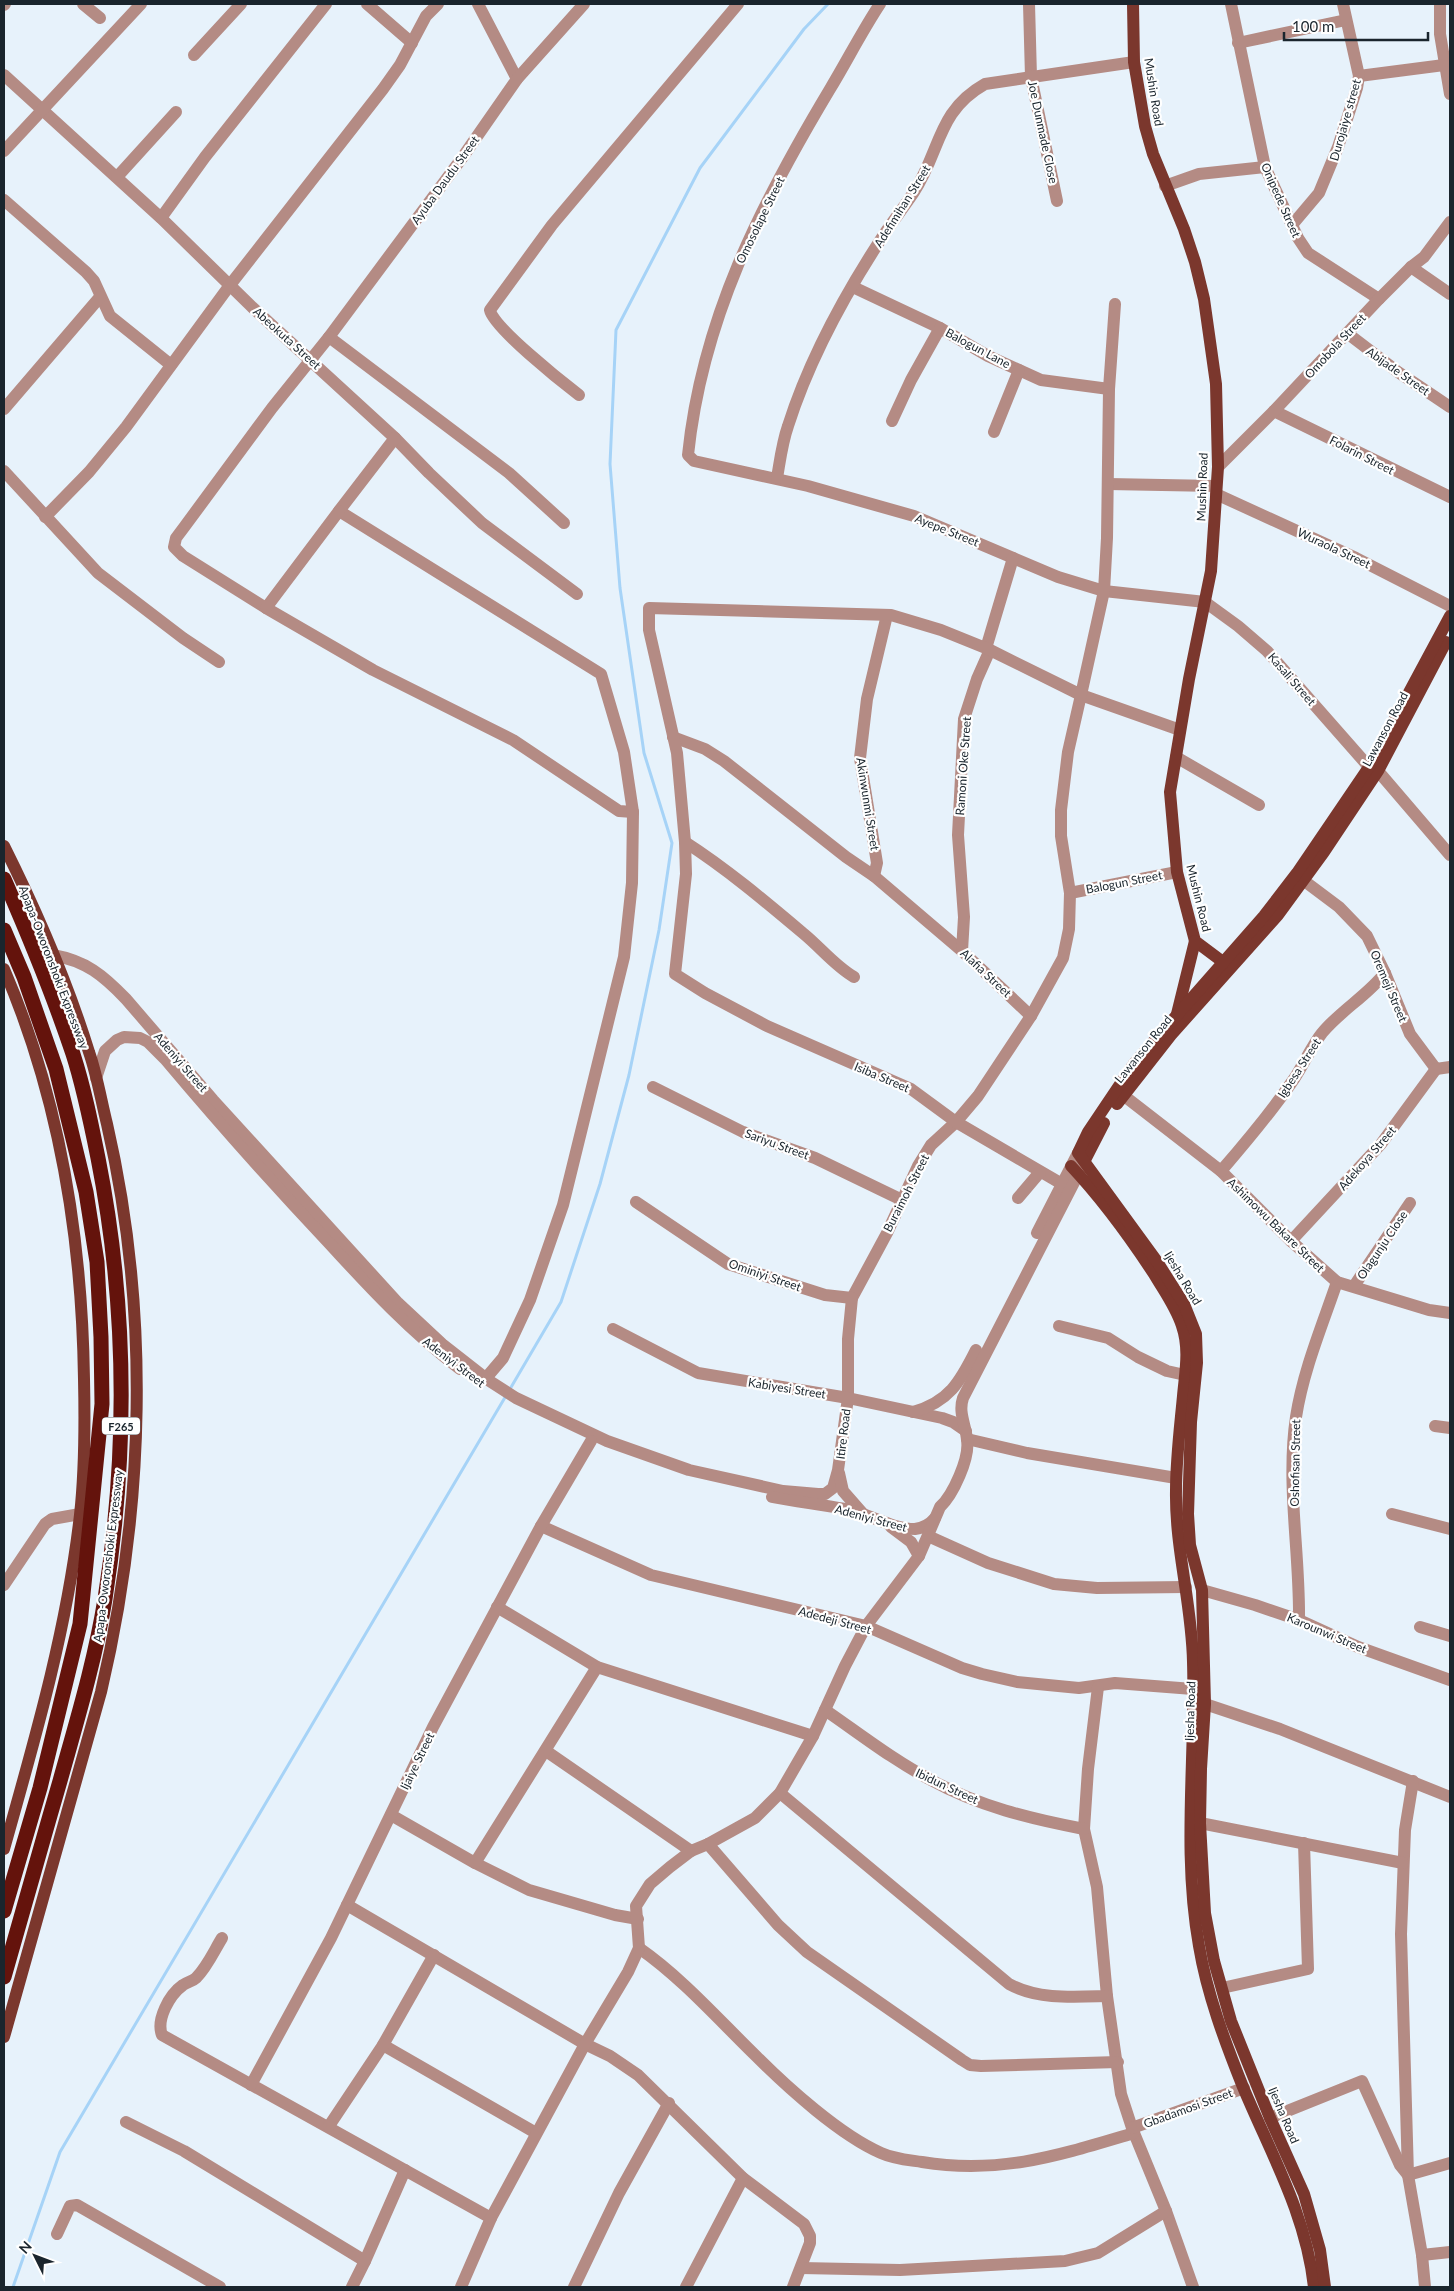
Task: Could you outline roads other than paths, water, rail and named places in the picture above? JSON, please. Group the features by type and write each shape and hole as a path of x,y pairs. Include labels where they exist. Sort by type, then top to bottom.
{"highway":[{"name":"Apapa-Oworonshoki Expressway","path":"4,880 41,968 70,1046 91,1124 104,1188 114,1257 121,1335 122,1403 118,1490 105,1599 97,1639 86,1691 4,1977"},
{"name":"Apapa-Oworonshoki Expressway","path":"4,930 24,977 56,1069 86,1192 97,1262 102,1404 80,1624 40,1788 4,1911"}],"main road":[{"name":"Mushin Road","path":"1133,4 1134,62 1145,126 1164,186 1184,229 1195,262 1204,299 1216,384 1218,468 1214,542 1205,602 1170,792 1177,872 1195,941 1223,962"},
{"name":"Lawanson Road","path":"1082,1157 1093,1125 1133,1065 1264,916 1373,769 1450,616"},
{"name":"Lawanson Road","path":"1082,1157 1123,1095 1171,1035 1278,915 1303,880 1373,769 1450,634"},
{"name":"Apapa-Oworonshoki Expressway","path":"4,846 28,894 71,998 96,1078 119,1175 127,1227 135,1310 136,1457 130,1522 114,1634 101,1692 4,2037"},
{"path":"1177,1014 1195,941"},
{"path":"4,972 36,1054 56,1125 69,1190 83,1321 85,1432 80,1514 60,1639 4,1849"},
{"name":"Ijesha Road","path":"1082,1157 1152,1263 1188,1312 1197,1342 1188,1476 1188,1514 1190,1545 1202,1590 1205,1704 1200,1823 1209,1963 1216,2011 1244,2088 1294,2202 1308,2246 1314,2287"},
{"name":"Ijesha Road","path":"1075,1169 1152,1263 1182,1324 1186,1349 1185,1375 1176,1478 1177,1530 1186,1587 1193,1661 1189,1854 1192,1901 1209,1963 1222,1988 1231,2021 1270,2118 1304,2194 1320,2250 1325,2287"}],"street":[{"path":"83,4 100,18"},
{"path":"4,152 141,4"},
{"path":"194,55 241,4"},
{"path":"161,218 239,113 326,4"},
{"path":"367,4 412,43"},
{"path":"45,517 89,472 114,442 230,286 383,89 400,65 426,16 438,4"},
{"path":"478,4 517,79"},
{"name":"Ayuba Daudu Street","path":"266,608 183,556 175,550 174,544 272,408 330,337 462,158 517,79 584,4"},
{"path":"579,394 509,334 492,316 490,310 552,225 738,4"},
{"name":"Omosolape Street","path":"688,455 693,415 707,351 716,320 730,284 750,238 816,111 880,4"},
{"name":"Joe Dunmade Close","path":"1029,4 1031,77 1057,201"},
{"name":"Onipede Street","path":"1231,4 1265,167 1298,238 1308,253 1379,299"},
{"name":"Durojaiye street","path":"1292,225 1319,193 1328,175 1359,76 1343,4"},
{"path":"1444,11 1440,34 1450,94"},
{"path":"1238,43 1346,20"},
{"name":"Adefimihan Street","path":"777,478 787,428 812,366 853,287 883,236 914,192 928,167 944,124 953,109 965,97 985,84 1134,62"},
{"path":"1359,76 1444,65"},
{"name":"Abeokuta Street","path":"4,75 161,218 230,286 395,438 482,523 577,594"},
{"path":"117,177 176,112"},
{"path":"1164,186 1198,174 1265,167"},
{"path":"4,200 86,272 94,281 110,316 170,365"},
{"name":"Omobola Street","path":"1218,468 1379,299 1411,267 1424,257 1450,222"},
{"path":"1411,267 1450,294"},
{"name":"Balogun Lane","path":"853,287 940,328 988,356 1041,380 1109,389"},
{"path":"4,408 100,297"},
{"path":"1031,1016 1063,958 1069,929 1070,893 1061,836 1061,810 1068,752 1104,591 1109,389 1115,304"},
{"path":"892,421 911,380 940,328"},
{"name":"Abijade Street","path":"1347,333 1398,372 1450,407"},
{"path":"330,337 509,473 564,523"},
{"path":"994,432 1019,370"},
{"name":"Folarin Street","path":"1274,411 1450,497"},
{"path":"395,438 266,608 373,670 506,736 619,811 633,812"},
{"name":"Ayepe Street","path":"688,455 694,461 777,478 914,516 1058,578 1104,591 1205,602"},
{"path":"4,472 98,573 183,638 219,662"},
{"path":"1108,484 1216,490"},
{"name":"Wuraola Street","path":"1216,490 1450,606"},
{"path":"339,511 601,674 624,752 633,812 632,883 624,956 563,1205 530,1300 503,1358 487,1382"},
{"name":"Ramoni Oke Street","path":"962,951 964,917 958,835 964,719 977,679 989,652 987,645 1013,558"},
{"name":"Kasali Street","path":"1205,602 1238,626 1266,651 1450,855"},
{"path":"854,977 797,928 686,842 677,753 648,630 649,608 887,615 941,630 988,649 1081,695 1180,730"},
{"name":"Akinwunmi Street","path":"874,876 877,863 860,758 867,699 887,615"},
{"name":"Alafia Street","path":"673,737 686,740 724,761 846,857 874,876 962,951 1031,1016"},
{"path":"1176,757 1259,805"},
{"name":"Isiba Street","path":"686,842 686,874 675,974 767,1026 911,1088 956,1122 1062,1184"},
{"name":"Balogun Street","path":"1070,893 1177,872"},
{"name":"Oremeji Street","path":"1303,880 1338,907 1367,936 1385,973 1410,1034 1436,1069"},
{"name":"Adeniyi Street","path":"53,955 70,958 103,975 398,1303 487,1382"},
{"name":"Igbesa Street","path":"1221,1172 1271,1111 1322,1034 1351,1003 1373,988 1385,973"},
{"name":"Buraimoh Street","path":"848,1398 848,1339 852,1298 918,1166 931,1145 956,1122 998,1067 1031,1016"},
{"name":"Adeniyi Street","path":"96,1078 105,1051 116,1040 131,1036 148,1042 165,1059 272,1183 390,1309 436,1350 539,1413 590,1441 690,1477 803,1504 846,1509 880,1521 917,1529 936,1517"},
{"path":"1436,1069 1450,1067"},
{"name":"Adekoya Street","path":"1291,1242 1381,1144 1436,1069"},
{"name":"Sariyu Street","path":"653,1087 743,1132 815,1158 902,1200"},
{"name":"Ashimowu Bakare Street","path":"1123,1095 1221,1172 1291,1242 1337,1282 1429,1310 1450,1313"},
{"name":"Lawanson Road","path":"639,1948 636,1906 650,1884 691,1851 708,1844 755,1818 780,1793 813,1736 845,1666 866,1626 919,1556 967,1453 967,1435 961,1410 963,1398 1082,1157"},
{"path":"912,1413 935,1404 944,1398 953,1390 966,1371 1062,1184 1075,1169"},
{"path":"1018,1198 1040,1172"},
{"name":"Ominiyi Street","path":"636,1202 728,1264 825,1295 852,1298"},
{"name":"Olagunju Close","path":"1354,1286 1410,1203"},
{"name":"Oshofisan Street","path":"1299,1620 1293,1463 1296,1419 1302,1387 1337,1282"},
{"path":"1059,1326 1108,1338 1138,1357 1167,1371 1185,1375"},
{"name":"Kabiyesi Street","path":"613,1330 698,1373 848,1398 942,1418 953,1422 967,1435 1027,1453 1176,1478"},
{"name":"Itire Road","path":"838,1470 848,1398"},
{"name":"Adeniyi Street","path":"539,1413 607,1441 689,1470 783,1491 825,1494 833,1488 838,1470"},
{"path":"1435,1426 1450,1428"},
{"name":"Ijaiye Street","path":"251,2085 346,1905 433,1727 541,1526 590,1441"},
{"path":"838,1470 841,1488 864,1515"},
{"path":"4,1585 45,1524 52,1519 80,1514"},
{"path":"1392,1514 1450,1529"},
{"path":"880,1521 902,1533 916,1547 919,1556"},
{"name":"Adedeji Street","path":"541,1526 651,1574 866,1626 962,1668 982,1674 1079,1688 1098,1687 1115,1683 1193,1689"},
{"path":"928,1536 988,1563 1054,1584 1096,1588 1186,1587"},
{"name":"Karounwi Street","path":"1202,1590 1299,1620 1358,1647 1450,1680"},
{"path":"497,1607 598,1667 813,1736"},
{"path":"1420,1627 1450,1636"},
{"path":"475,1863 598,1667"},
{"path":"1098,1687 1088,1769 1084,1829 1097,1887 1107,1996 1118,2062 1121,2094 1133,2131 1166,2211 1193,2287"},
{"path":"1205,1704 1280,1729 1450,1797"},
{"name":"Ibidun Street","path":"825,1710 882,1750 938,1784 1012,1813 1084,1829"},
{"path":"546,1750 691,1851"},
{"path":"1413,1781 1402,1863 1401,1934 1408,2174 1422,2255 1424,2287"},
{"path":"780,1793 1009,1984 1028,1993 1042,1995 1107,1996"},
{"path":"391,1815 475,1863 530,1890 615,1916 638,1919"},
{"path":"1200,1823 1402,1863"},
{"path":"1222,1988 1308,1968 1304,1843"},
{"path":"708,1844 772,1918 807,1952 962,2060 981,2066 1118,2062"},
{"path":"346,1905 585,2044 610,2056 638,2075 669,2103 743,2178 804,2224 810,2236 810,2243 793,2287"},
{"path":"222,1938 196,1978 182,1984 172,1996 158,2026 162,2035 329,2126 491,2218"},
{"path":"462,2287 491,2218 585,2044 628,1972 639,1948"},
{"name":"Gbadamosi Street","path":"639,1948 674,1975 764,2064 819,2113 881,2153 935,2164 986,2166 1045,2159 1133,2131 1244,2088"},
{"path":"329,2126 383,2045 434,1955"},
{"path":"383,2045 536,2133"},
{"path":"1270,2118 1362,2081 1400,2165 1408,2174"},
{"path":"574,2287 619,2194 669,2103"},
{"path":"126,2122 184,2151 365,2261"},
{"path":"1408,2174 1450,2163"},
{"path":"352,2287 405,2170"},
{"path":"686,2287 743,2178"},
{"path":"57,2234 70,2206 77,2205 220,2287"},
{"path":"801,2268 900,2270 1065,2261 1098,2253 1166,2211"},
{"path":"1422,2255 1450,2252"}],"waterway":[{"path":"510,1389 561,1302 600,1184 629,1075 659,930 672,843 644,753 620,588 610,464 616,330 700,168 804,29 828,4"},
{"path":"13,2287 60,2152 507,1394"}]}
